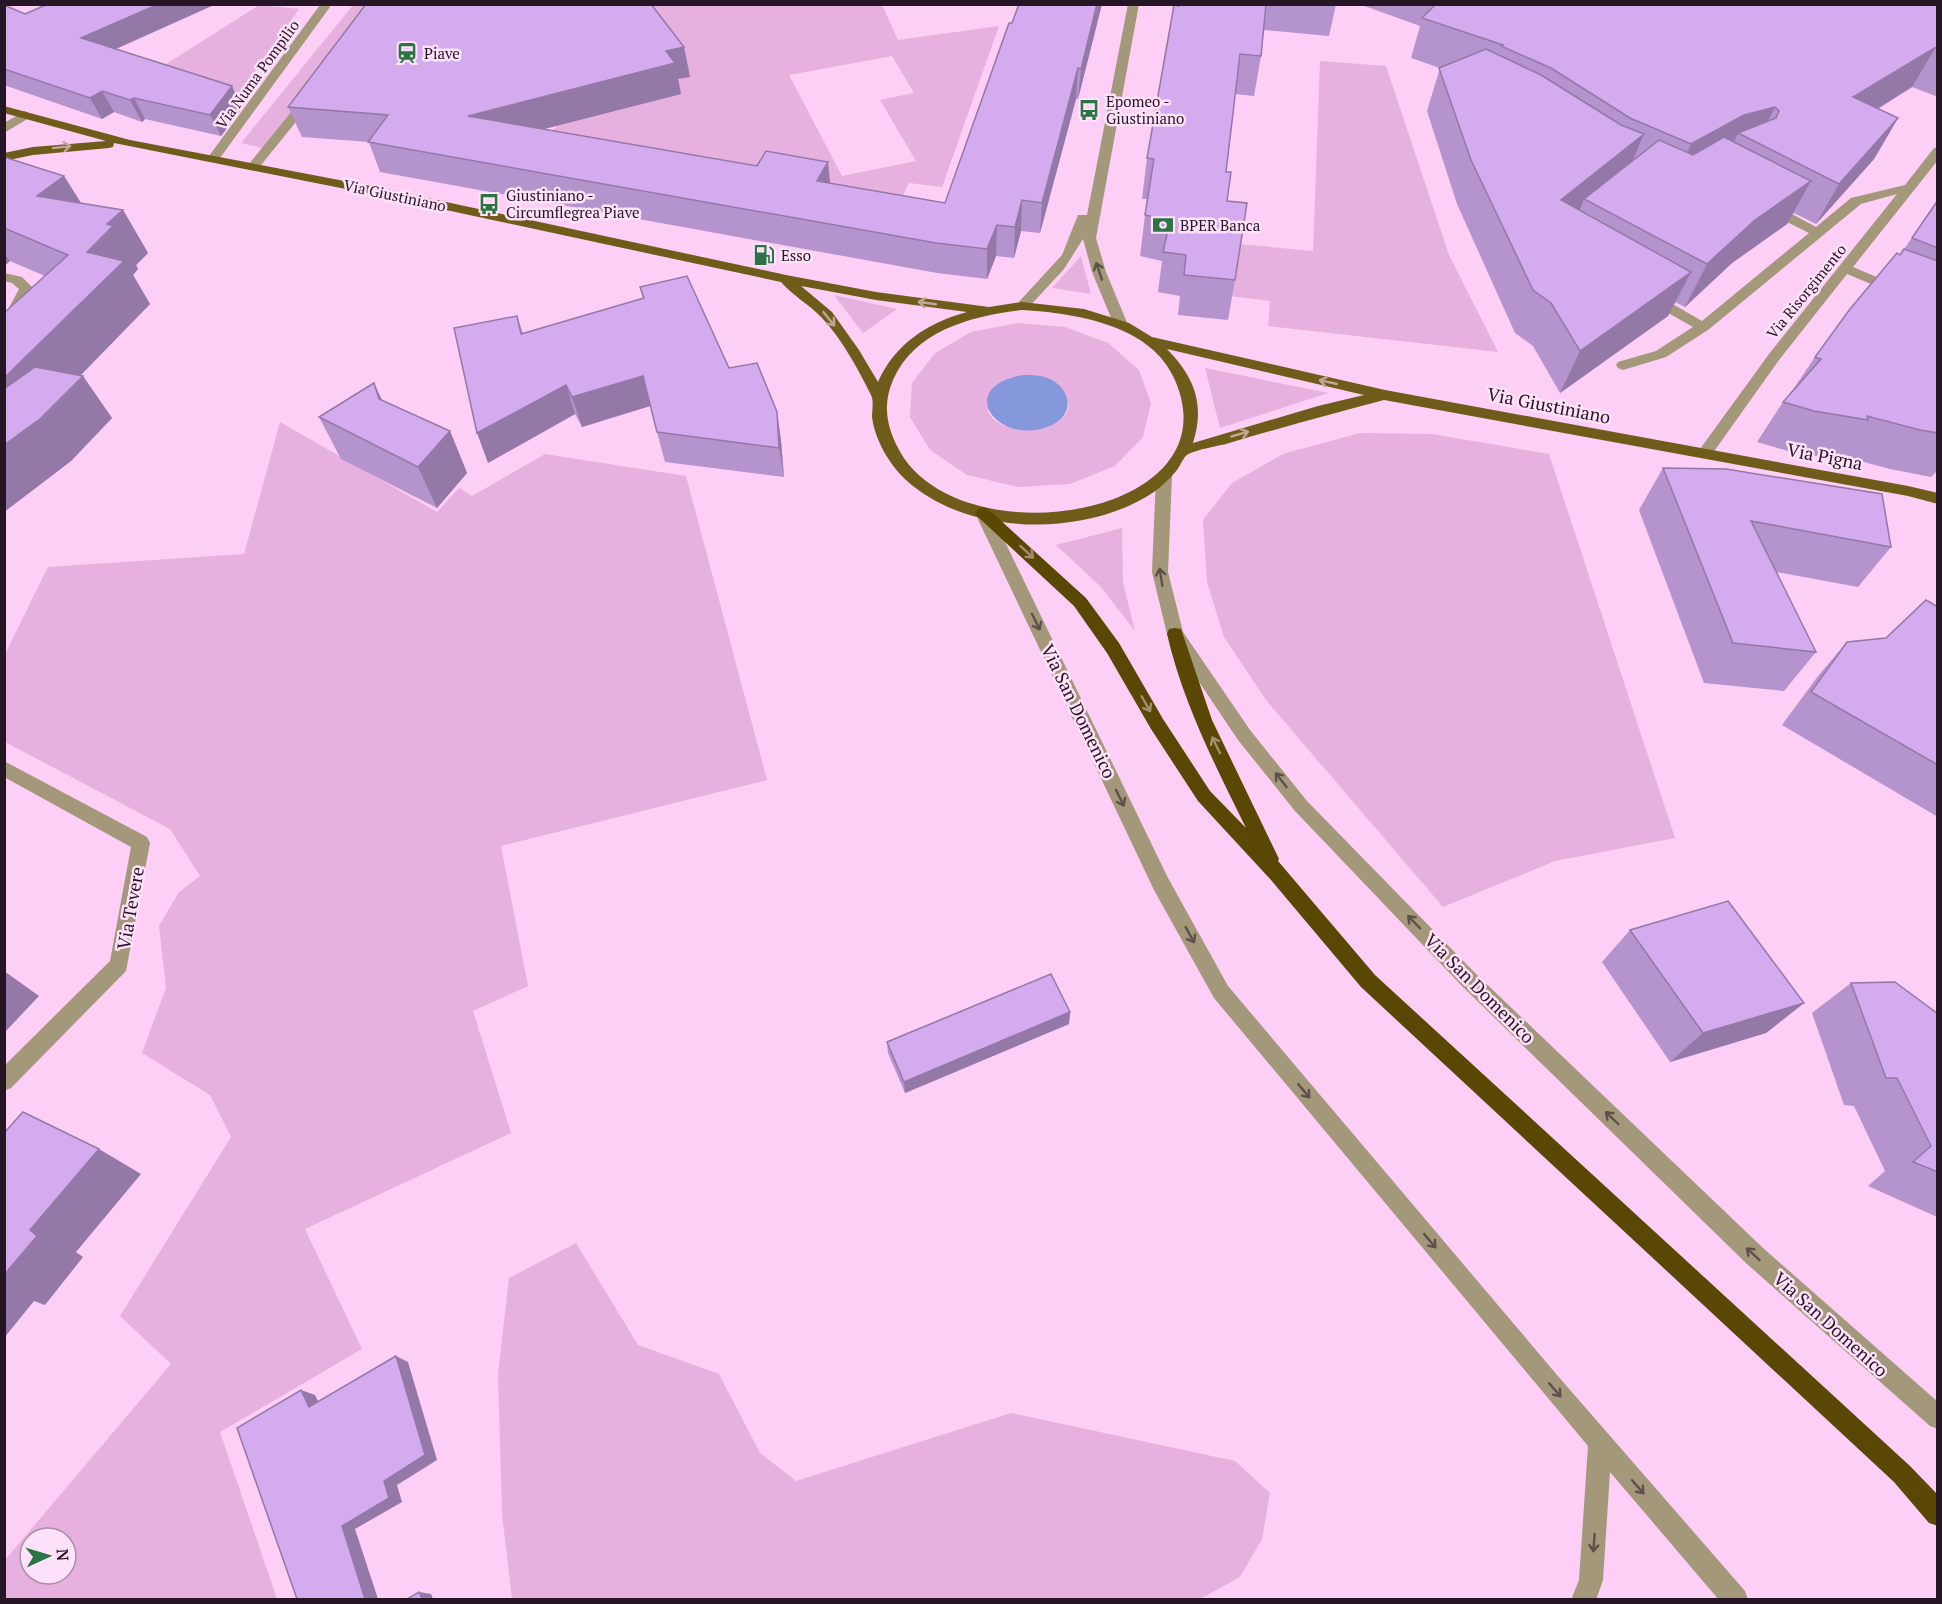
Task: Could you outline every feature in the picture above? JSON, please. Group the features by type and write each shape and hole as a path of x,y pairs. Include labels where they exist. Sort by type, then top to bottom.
{"highway":[{"path":"983,513 1080,602 1113,648 1157,724 1204,796 1278,874 1368,981 1902,1474 1938,1514"},
{"path":"1174,634 1180,663 1199,710 1278,874"}],"main road":[{"name":"Via Giustiniano","path":"4,109 129,143 381,192 786,279 876,296 985,310"},
{"path":"4,157 89,144 129,143"},
{"path":"786,279 827,315 880,398"},
{"path":"1022,306 1056,307 1079,311 1121,325 1148,341 1174,364 1188,392 1192,421 1184,451 1164,476 1136,496 1102,511 1063,518 1022,519 983,513 951,501 924,485 901,466 884,436 880,421 880,398 891,368 914,343 946,323 985,310 1022,306"},
{"name":"Via Giustiniano","path":"1148,341 1385,395 1705,453"},
{"path":"1184,451 1318,411 1385,395"},
{"name":"Via Pigna","path":"1705,453 1908,491 1938,499"}],"street":[{"path":"1022,306 1066,259 1079,236 1126,4"},
{"path":"1121,325 1098,272 1089,238 1134,4"},
{"name":"Via Numa Pompilio","path":"213,159 324,7"},
{"path":"253,167 320,85"},
{"path":"4,129 25,115"},
{"name":"Via Risorgimento","path":"1705,453 1774,357 1938,151"},
{"path":"1623,366 1660,354 1703,327 1856,201 1910,187"},
{"path":"1755,200 1818,233"},
{"path":"1845,268 1938,308"},
{"path":"4,277 17,280 26,288 4,332"},
{"path":"1643,293 1703,327"},
{"name":"Via San Domenico","path":"1164,476 1160,572 1174,634 1244,735 1301,806 1453,963 1755,1256 1938,1418"},
{"name":"Via San Domenico","path":"983,513 1161,884 1221,992 1600,1443 1736,1599"},
{"name":"Via Tevere","path":"4,768 141,843 119,965 4,1081"},
{"path":"1583,1599 1591,1580 1600,1443"}],"shaded area":[{"path":"259,5 299,9 232,105 160,68"},
{"path":"353,5 377,5 262,148 241,143"},
{"path":"634,5 882,5 898,40 999,26 942,187 909,183 899,204 544,139 558,125 681,94 672,81 689,77","holes":["892,56 914,93 880,100 916,161 842,176 789,75"]},
{"path":"1320,61 1386,66 1449,255 1498,352 1268,326 1270,301 1230,296 1239,244 1313,251"},
{"path":"1081,256 1091,294 1052,288"},
{"path":"834,295 897,309 863,333"},
{"path":"1018,323 1065,327 1108,343 1139,370 1151,403 1143,437 1115,466 1070,484 1018,487 967,475 930,450 910,417 912,383 935,353 971,332","holes":["1069,404 1066,414 1058,422 1004,426 993,419 987,410"]},
{"path":"1205,368 1328,393 1220,428"},
{"path":"280,422 437,512 459,488 472,496 545,454 686,476 767,780 501,846 528,986 473,1011 511,1133 305,1229 362,1349 220,1432 277,1599 5,1599 5,1560 18,1545 18,1586 78,1586 78,1526 34,1526 171,1364 120,1316 231,1137 210,1095 142,1053 166,988 159,926 179,892 200,876 170,829 5,742 4,656 48,567 244,554"},
{"path":"1360,433 1432,434 1549,454 1675,838 1555,861 1443,907 1266,700 1224,637 1207,582 1203,520 1232,483 1283,454"},
{"path":"1122,528 1123,582 1135,631 1101,587 1056,545"},
{"path":"576,1243 638,1345 719,1374 760,1453 796,1481 1011,1413 1235,1461 1270,1493 1262,1539 1240,1577 1200,1599 512,1599 502,1514 498,1374 509,1278"}],"water":[{"path":"1023,375 1047,378 1063,389 1068,402 1067,409 1059,421 1033,430 1016,429 1001,423 991,414 987,403 990,392 1001,382"}],"building":[{"path":"48,4 159,4 81,38 232,86 210,115 134,98 130,100 102,91 90,98 4,69 4,5 25,14"},
{"path":"366,4 651,4 684,47 666,51 675,63 468,116 757,166 766,151 828,162 817,181 945,203 1009,23 1012,23 1019,4 1097,4 1081,69 1078,68 1042,203 1022,200 1015,227 997,225 987,249 936,243 368,142 388,115 288,107"},
{"path":"1179,4 1266,4 1261,56 1240,54 1226,172 1231,172 1227,201 1247,203 1235,280 1184,275 1186,255 1163,252 1170,221 1145,215 1154,159 1147,158 1174,5 1179,6"},
{"path":"1436,4 1938,4 1938,48 1936,47 1853,97 1898,118 1839,184 1738,133 1776,118 1779,111 1775,107 1744,115 1691,144 1630,118 1551,68 1501,46 1503,45 1422,18"},
{"path":"1486,49 1541,75 1621,125 1644,134 1561,200 1691,272 1580,351 1551,303 1533,290 1471,160 1439,68"},
{"path":"1724,137 1811,181 1755,220 1707,264 1584,199 1659,140 1693,155"},
{"path":"4,157 64,176 37,196 123,210 107,224 113,226 87,252 124,261 4,378 4,313 68,255 4,228"},
{"path":"1938,200 1938,248 1912,238"},
{"path":"1904,249 1938,261 1938,433 1867,416 1868,420 1814,411 1783,402 1821,359 1815,357 1850,309 1897,253 1900,255"},
{"path":"687,276 729,368 757,363 777,412 779,448 657,432 643,376 572,397 566,385 477,433 454,328 517,316 521,334 644,298 640,287"},
{"path":"35,367 83,376 40,419 4,445 4,389"},
{"path":"374,383 379,399 450,431 418,467 319,417"},
{"path":"1663,468 1726,469 1882,494 1891,547 1751,521 1816,652 1733,643"},
{"path":"1926,600 1938,607 1938,765 1811,692 1847,642 1886,638"},
{"path":"1728,901 1804,1003 1703,1033 1630,930"},
{"path":"1051,974 1070,1012 904,1082 887,1042"},
{"path":"1895,982 1938,1014 1938,1172 1913,1162 1931,1146 1897,1078 1886,1078 1851,983"},
{"path":"23,1112 99,1149 30,1230 37,1236 4,1275 4,1133"},
{"path":"396,1356 425,1455 384,1481 389,1498 342,1526 365,1599 297,1599 237,1428 301,1390 309,1407"},
{"path":"419,1592 422,1599 407,1599"}],"place":[{"name":"Piave","path":"407,53"},
{"name":"Epomeo - Giustiniano","path":"1089,110"},
{"name":"Giustiniano - Circumflegrea Piave","path":"489,204"},
{"name":"BPER Banca","path":"1163,225"},
{"name":"Esso","path":"764,255"}]}
